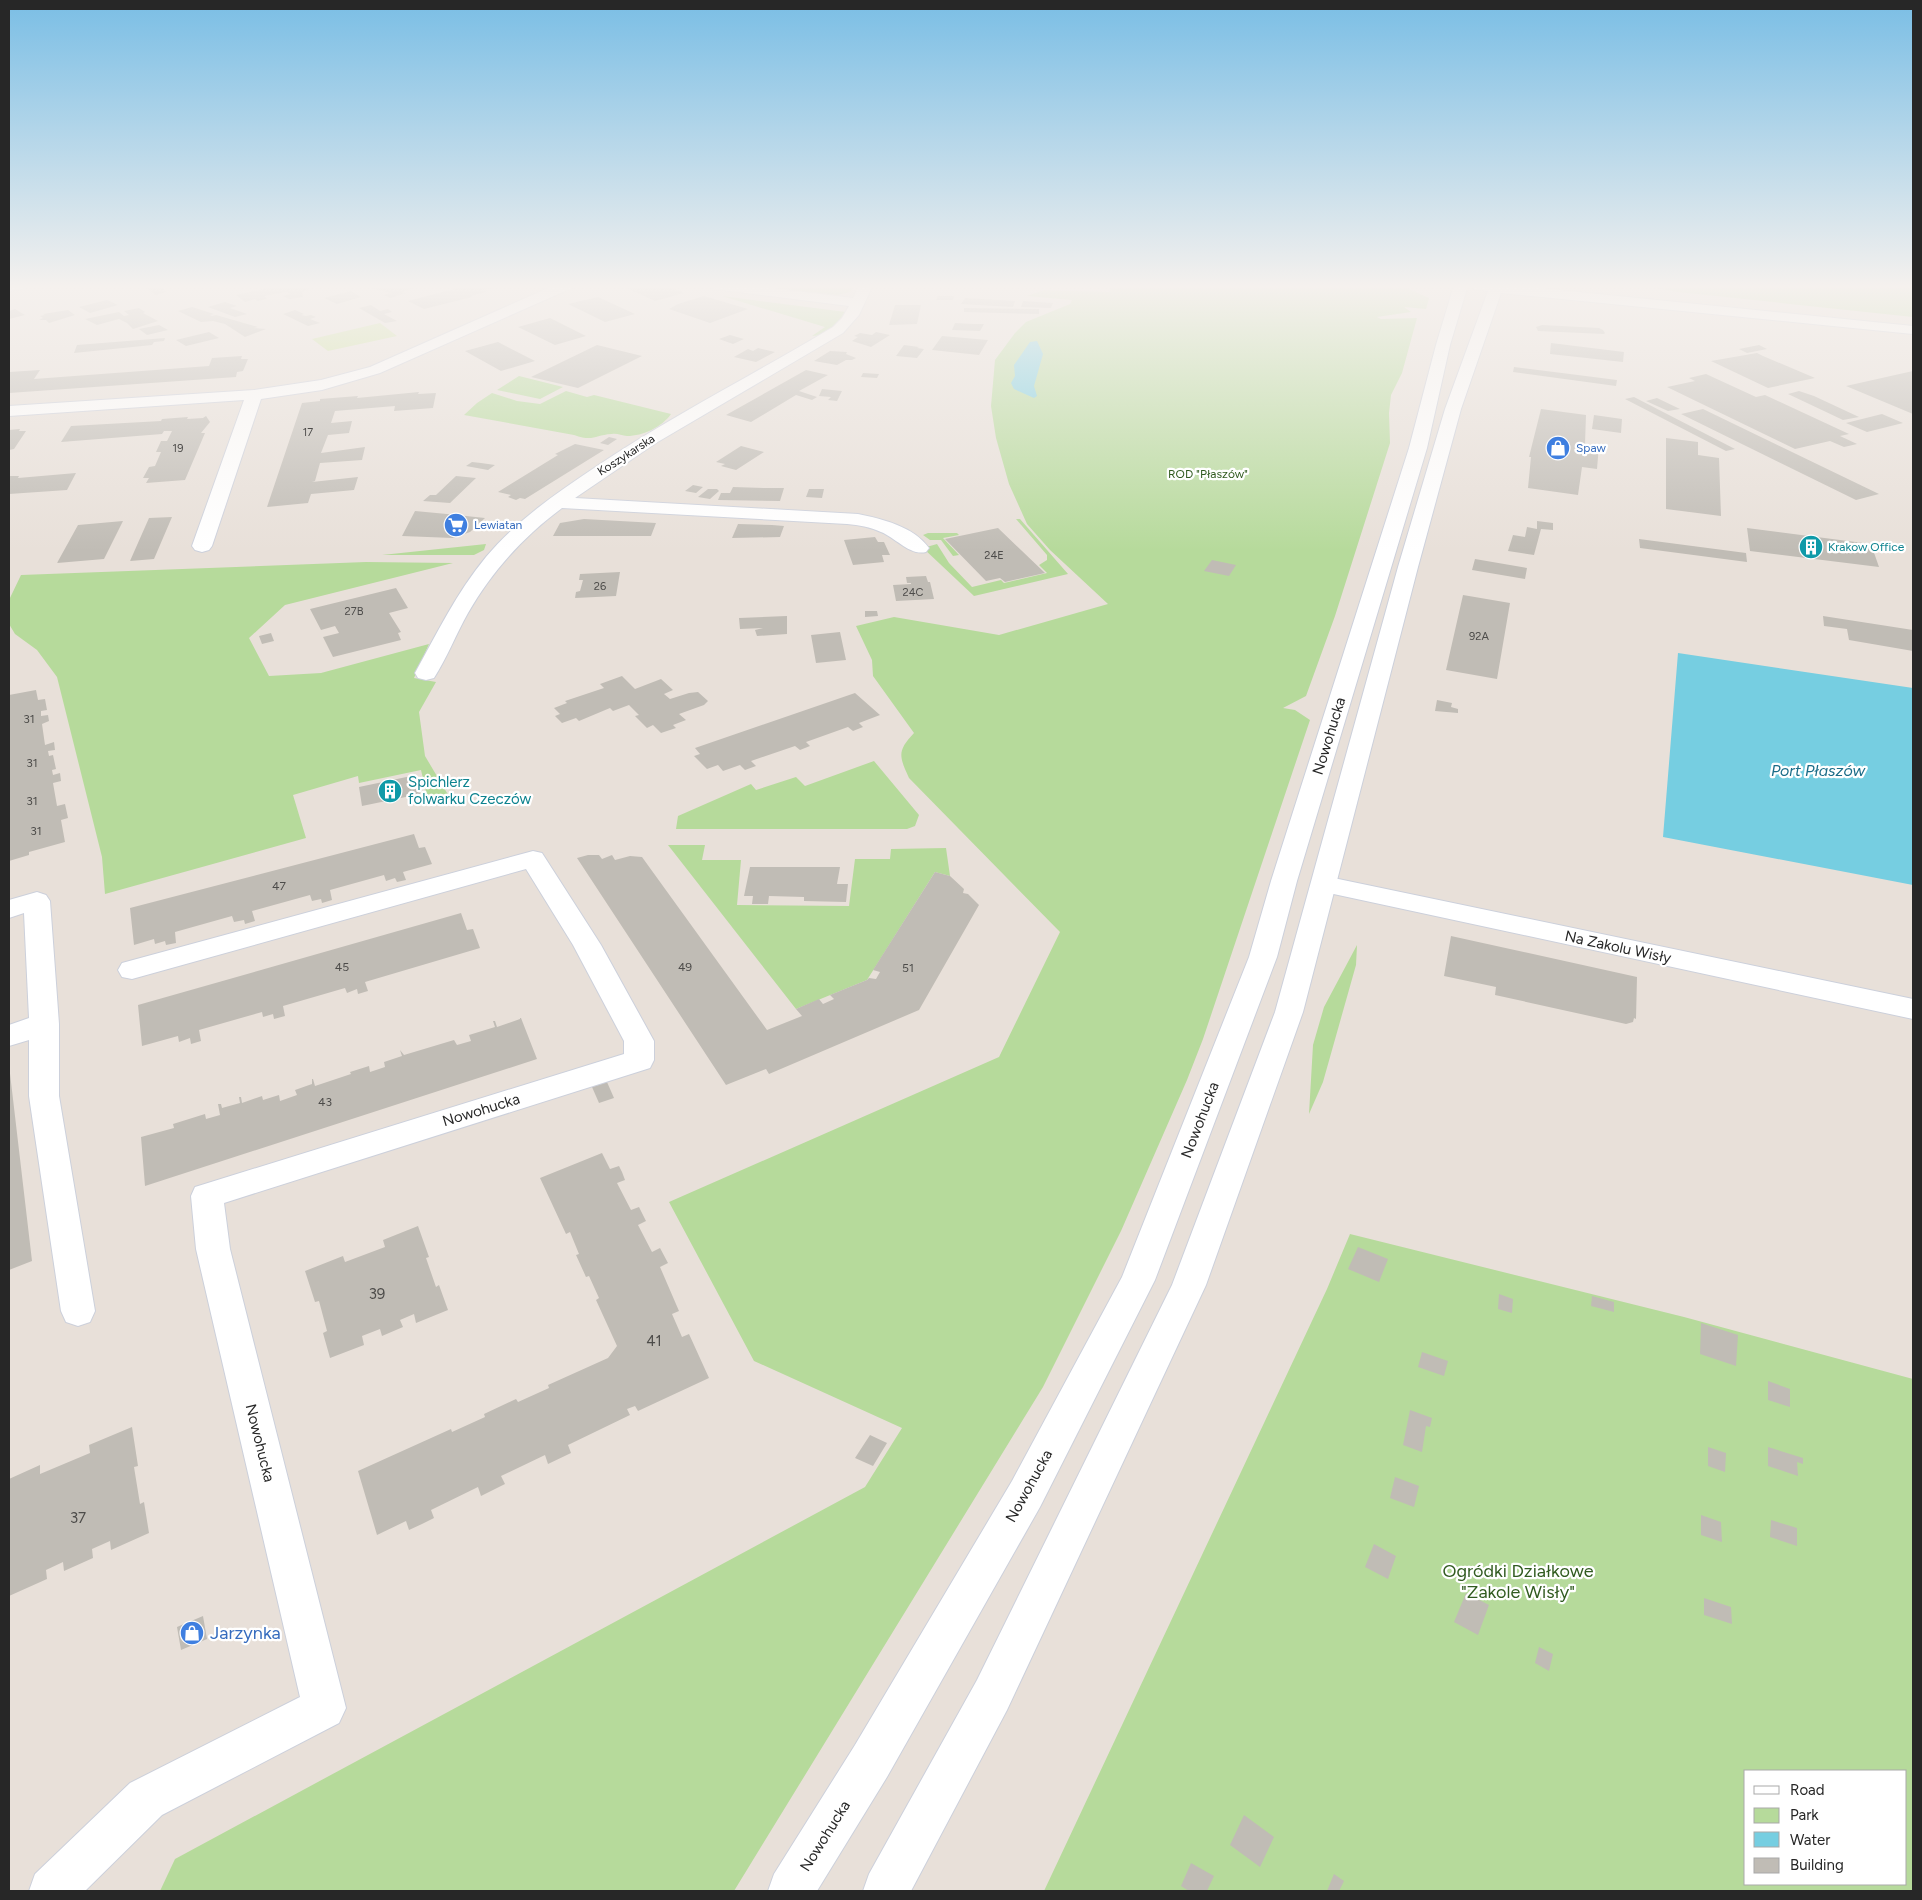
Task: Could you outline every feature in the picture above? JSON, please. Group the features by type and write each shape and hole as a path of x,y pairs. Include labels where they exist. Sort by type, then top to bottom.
{"street":[{"path":"9,411 254,394 322,385 362,374"},
{"name":"Koszykarska","path":"426,672 459,612 483,575 523,531 557,502 616,460 763,374"},
{"name":"Nowohucka","path":"791,1891 871,1761 1026,1494 1138,1280 1263,957 1284,881 1418,448 1436,374"},
{"name":"Nowohucka","path":"886,1891 992,1695 1189,1285 1289,1012 1397,606 1462,374"},
{"path":"202,546 254,394"},
{"path":"557,502 847,518 892,529 906,536 919,548"},
{"name":"Nowohucka","path":"52,1891 146,1799 324,1708 213,1249 207,1196 640,1060 639,1041 587,945 533,859 132,970"},
{"name":"Na Zakolu Wisły","path":"1324,884 1913,1009"},
{"path":"9,909 37,901 44,1024 44,1096 78,1311"},
{"path":"9,1036 44,1024"}],"green space":[{"name":"ROD \"Płaszów\"","path":"994,374 1402,374 1391,395 1389,413 1390,443 1335,616 1306,696 1283,708 1295,710 1310,720 1203,1039 1121,1231 1043,1387 734,1891 160,1891 175,1859 865,1487 902,1428 754,1361 669,1202 999,1057 1060,932 909,778 901,754 902,749 914,733 873,676 872,660 856,626 894,617 999,635 1108,604 1050,550 1027,524 1009,484 996,438 991,406"},
{"path":"519,376 563,387 540,399 497,390"},
{"path":"566,391 587,397 594,395 671,414 663,423 652,430 633,436 614,434 590,438 464,415 492,393 517,401 540,404"},
{"path":"1016,519 1020,519 1068,574 974,596 923,548 937,544 949,563 972,587 1001,580 1004,583 1047,573 1039,565 1047,560 1047,555"},
{"path":"928,533 957,533 959,535 943,538 959,555 953,556 941,540 930,540 923,535"},
{"path":"486,544 484,550 474,555 382,555"},
{"path":"366,562 453,563 285,605 249,638 269,676 321,673 429,644 414,678 436,682 419,712 425,756 450,798 429,804 421,770 359,783 358,776 293,795 306,838 105,894 102,857 57,677 37,650 15,634 9,624 9,600 21,575"},
{"path":"874,761 919,815 915,826 907,829 676,829 678,816 751,784 756,790 796,777 805,786"},
{"path":"668,845 705,845 702,860 741,860 737,905 849,906 855,859 890,859 891,849 946,848 950,876 935,872 867,980 796,1009"},
{"path":"1357,945 1356,965 1323,1082 1309,1114 1313,1045 1324,1007"},
{"name":"Ogródki Działkowe \"Zakole Wisły\"","path":"1350,1234 1684,1317 1913,1379 1913,1891 1044,1891 1327,1289"}],"water":[{"path":"1015,374 1037,374 1034,386 1037,396 1034,398 1014,389 1011,383"},
{"name":"Port Płaszów","path":"1678,653 1913,688 1913,885 1663,837"}],"building":[{"path":"9,374 38,374 34,379 106,374 237,374 236,377 9,393"},
{"path":"538,374 607,374 578,388 531,377"},
{"path":"799,374 828,375 799,391 817,397 812,400 796,395 751,422 726,415"},
{"path":"863,374 879,374 877,378 861,377"},
{"path":"1525,374 1567,374 1617,380 1616,386"},
{"path":"1706,374 1756,397 1765,395 1849,434 1840,436 1857,444 1844,447 1830,441 1795,449 1667,387 1695,381 1689,378"},
{"path":"1738,374 1805,374 1815,378 1768,388"},
{"path":"1901,374 1913,374 1913,414 1846,386"},
{"path":"822,389 842,391 837,401 828,400 831,397 819,396"},
{"path":"1799,391 1859,417 1843,420 1788,394"},
{"path":"419,392 418,394 436,393 433,408 394,411 395,406 335,411 331,423 352,421 349,433 328,435 321,453 365,447 362,460 320,463 315,481 312,482 358,477 354,490 311,494 308,503 267,507 302,403 320,401 320,399 358,396 357,398"},
{"path":"1634,397 1735,449 1726,451 1625,399"},
{"path":"1657,398 1680,409 1668,411 1646,401"},
{"name":"Spaw","path":"1541,409 1586,415 1585,444 1599,445 1597,469 1582,467 1578,495 1528,488 1531,457 1529,457"},
{"path":"1703,409 1879,494 1856,500 1681,414"},
{"path":"1882,414 1903,423 1867,432 1846,423"},
{"path":"1594,415 1622,419 1621,433 1592,429"},
{"path":"206,416 210,422 201,433 205,433 185,480 146,483 149,478 143,478 149,467 155,466 161,452 156,452 161,441 167,441 172,431 164,431 162,434 61,442 71,426 161,421 162,419 188,417 187,419 203,418"},
{"path":"20,429 19,431 26,431 14,449 9,450 9,430"},
{"path":"609,437 617,439 608,445 600,443"},
{"path":"1666,438 1698,442 1698,455 1719,458 1721,516 1666,509"},
{"path":"575,444 604,450 525,499 520,498 516,500 508,497 511,495 498,492 558,455 555,454"},
{"path":"741,446 764,452 736,470 721,466 725,464 716,462"},
{"path":"472,462 495,465 488,470 466,466"},
{"path":"76,473 67,490 9,494 9,476 19,476 18,478"},
{"path":"456,476 476,478 450,503 423,501 430,495 436,495"},
{"path":"693,485 703,487 696,493 685,491"},
{"path":"733,487 784,488 780,501 718,500 721,493 730,493"},
{"path":"708,489 717,489 719,491 710,499 698,497"},
{"path":"809,489 824,489 822,498 806,497"},
{"path":"415,511 485,518 470,532 453,538 402,536"},
{"path":"172,517 154,559 130,561 149,518"},
{"path":"584,519 656,523 651,536 553,536 560,523"},
{"path":"123,521 104,559 57,563 78,525"},
{"path":"1537,521 1553,523 1553,530 1541,529 1534,555 1508,551 1513,535 1525,537 1527,527 1537,529"},
{"path":"738,524 784,526 780,537 732,538"},
{"path":"998,528 1045,573 1005,582 1000,578 986,581 945,539"},
{"name":"Krakow Office","path":"1747,528 1871,544 1879,567 1750,551"},
{"path":"875,537 878,542 884,542 890,555 882,555 884,562 853,565 844,540"},
{"path":"1639,539 1746,553 1747,562 1640,548"},
{"path":"1475,559 1527,568 1525,579 1472,570"},
{"path":"1212,560 1236,565 1229,576 1204,571"},
{"path":"620,572 616,596 575,598 576,592 580,591 583,580 579,580 580,574"},
{"path":"926,576 928,582 930,582 934,599 896,601 893,585 911,584 907,583 906,577"},
{"path":"396,588 408,608 389,613 401,632 398,633 401,640 333,657 323,637 339,633 335,626 321,630 310,609"},
{"path":"1463,595 1510,603 1497,679 1446,670"},
{"path":"865,611 877,611 878,616 865,617"},
{"path":"787,616 787,634 757,636 755,630 763,628 740,629 739,618"},
{"path":"1823,616 1913,630 1913,651 1849,640 1847,629 1824,626"},
{"path":"840,632 846,660 816,663 811,635"},
{"path":"271,633 274,641 262,644 259,636"},
{"path":"622,676 635,689 661,679 673,690 664,694 670,699 698,692 708,701 704,705 679,714 686,720 673,725 676,728 661,733 653,725 647,728 635,716 639,715 629,705 613,711 610,708 579,721 576,718 562,723 555,716 560,714 554,708 567,703 565,701 604,688 600,684"},
{"path":"36,690 38,700 45,699 47,710 41,711 41,716 48,715 49,721 42,724 45,745 54,742 55,750 48,751 49,756 53,755 56,769 52,770 53,775 60,773 61,781 53,783 57,806 65,804 68,818 61,820 65,842 29,852 29,855 9,861 9,695"},
{"path":"855,693 880,715 859,723 863,727 853,731 848,727 806,742 810,746 800,750 795,746 751,761 756,766 745,770 740,765 723,771 718,765 707,769 694,756 700,754 695,748"},
{"path":"1437,700 1452,703 1451,707 1458,709 1458,713 1435,711"},
{"name":"Spichlerz folwarku Czeczów","path":"416,775 420,794 362,806 359,787"},
{"path":"414,834 419,848 425,847 432,864 403,872 406,880 397,882 395,878 386,881 384,875 330,890 332,900 322,903 321,899 312,901 310,895 252,911 255,921 245,924 244,920 234,922 232,916 175,932 176,943 166,945 165,941 155,944 154,939 134,945 130,908"},
{"path":"599,855 602,859 612,855 615,860 630,856 642,857 767,1030 802,1016 796,1009 819,999 823,1004 834,999 830,995 869,978 876,979 880,972 873,970 935,872 950,876 964,889 963,893 968,894 979,905 919,1010 769,1074 766,1069 726,1085 577,858"},
{"path":"750,867 840,867 837,884 848,884 846,902 804,901 804,897 769,896 768,904 752,904 753,896 744,896"},
{"path":"461,913 467,930 473,929 480,948 365,982 368,991 358,994 357,989 347,993 345,988 283,1006 285,1016 274,1019 273,1014 263,1017 262,1012 199,1030 201,1041 191,1044 190,1038 179,1042 178,1036 142,1046 138,1005"},
{"path":"1451,936 1637,977 1636,1019 1634,1018 1633,1022 1626,1024 1495,995 1496,987 1444,976"},
{"path":"520,1018 537,1059 145,1186 141,1137 174,1128 173,1124 205,1114 206,1119 220,1115 218,1104 221,1104 222,1108 240,1103 239,1097 241,1097 242,1103 262,1096 263,1100 279,1095 280,1101 297,1095 295,1090 312,1084 312,1079 315,1086 369,1066 370,1072 385,1067 384,1062 402,1056 400,1050 404,1055 454,1040 457,1045 471,1041 469,1035 495,1027 493,1021 495,1021 497,1027"},
{"path":"9,1065 32,1261 9,1270"},
{"path":"607,1082 614,1098 599,1103 592,1087"},
{"path":"602,1153 610,1169 619,1166 625,1180 617,1183 631,1210 639,1207 646,1221 638,1225 652,1252 660,1248 668,1263 660,1267 679,1311 672,1314 682,1337 689,1334 709,1378 638,1411 635,1406 627,1409 630,1415 568,1445 571,1453 548,1464 545,1455 501,1476 505,1484 481,1496 478,1487 431,1510 434,1518 422,1524 409,1530 406,1521 377,1535 358,1471 451,1429 452,1432 485,1417 484,1414 516,1399 518,1402 549,1388 548,1385 608,1358 617,1346 596,1300 599,1298 589,1276 586,1277 576,1255 579,1254 570,1232 566,1234 540,1178"},
{"path":"418,1226 429,1257 426,1258 436,1287 439,1285 448,1310 416,1323 414,1314 400,1320 403,1327 382,1336 380,1329 362,1336 364,1345 330,1358 323,1333 327,1331 319,1301 315,1302 305,1271 343,1256 345,1262 385,1247 383,1240"},
{"path":"1358,1247 1388,1259 1379,1282 1348,1269"},
{"path":"1499,1294 1513,1299 1512,1313 1498,1309"},
{"path":"1592,1296 1614,1302 1614,1312 1591,1306"},
{"path":"1701,1323 1738,1335 1736,1366 1700,1354"},
{"path":"1422,1352 1448,1361 1444,1376 1418,1367"},
{"path":"1768,1381 1790,1389 1790,1407 1768,1400"},
{"path":"1410,1410 1432,1418 1430,1427 1426,1426 1422,1452 1403,1445"},
{"path":"132,1427 138,1466 134,1467 140,1504 144,1502 149,1533 111,1550 110,1541 92,1549 93,1558 64,1571 63,1562 46,1570 47,1579 9,1596 9,1479 40,1465 40,1474 90,1453 89,1445"},
{"path":"870,1435 887,1443 873,1466 855,1458"},
{"path":"1708,1447 1726,1453 1725,1472 1708,1466"},
{"path":"1768,1447 1803,1458 1803,1464 1797,1462 1798,1476 1768,1466"},
{"path":"1395,1477 1419,1486 1414,1507 1390,1498"},
{"path":"1701,1515 1721,1522 1722,1542 1701,1535"},
{"path":"1771,1520 1797,1528 1797,1546 1770,1537"},
{"path":"1374,1544 1396,1556 1388,1579 1365,1567"},
{"path":"1466,1593 1489,1605 1478,1635 1454,1622"},
{"path":"1704,1598 1731,1607 1732,1624 1704,1615"},
{"name":"Jarzynka","path":"203,1616 207,1639 181,1650 177,1627"},
{"path":"1539,1647 1553,1654 1549,1671 1535,1663"},
{"path":"1244,1815 1274,1837 1260,1867 1230,1845"},
{"path":"1191,1863 1214,1876 1207,1891 1189,1891 1181,1886"},
{"path":"1334,1874 1344,1881 1339,1891 1327,1891"}],"place":[{"name":"Spaw","path":"1558,448"},
{"name":"Lewiatan","path":"456,525"},
{"name":"Krakow Office","path":"1811,547"},
{"name":"Spichlerz folwarku Czeczów","path":"390,791"},
{"name":"Jarzynka","path":"192,1633"}]}
